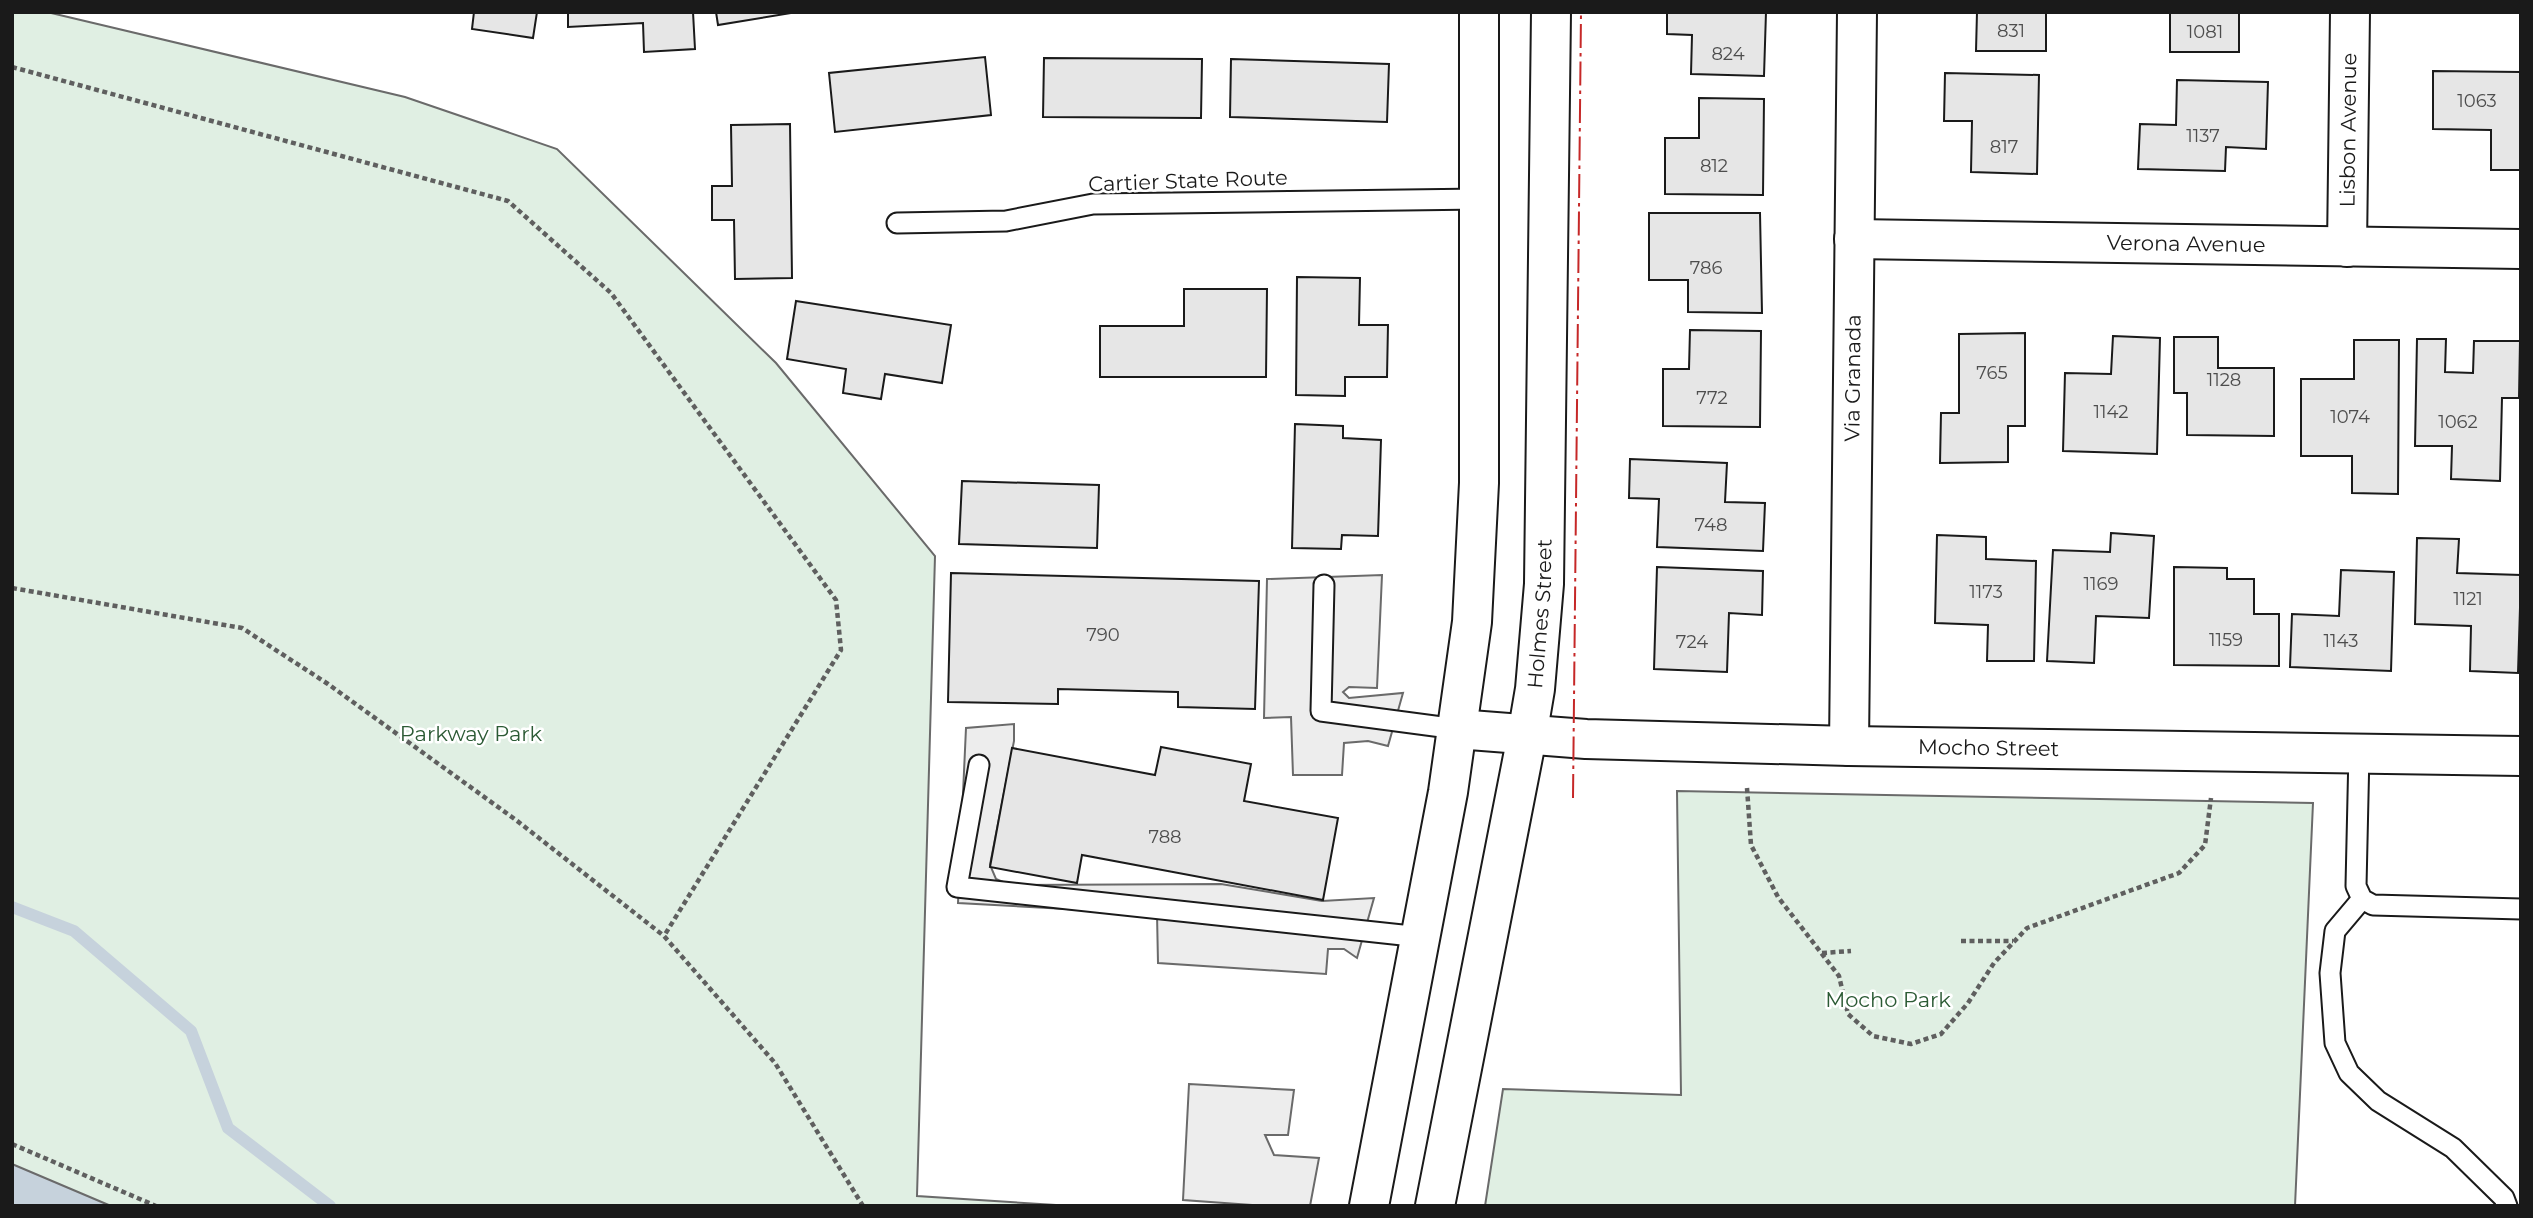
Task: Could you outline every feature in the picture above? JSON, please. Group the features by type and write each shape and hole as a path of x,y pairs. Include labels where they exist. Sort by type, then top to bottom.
{"street":[{"path":"1369,1206 1421,937 1457,729 1466,673 1476,566 1481,199 1479,12"},
{"name":"Holmes Street","path":"1435,1206 1535,689 1544,584 1552,12"},
{"name":"Via Granada","path":"1849,746 1857,12"},
{"name":"Lisbon Avenue","path":"2347,247 2350,12"},
{"name":"Verona Avenue","path":"1854,239 2521,249"},
{"name":"Mocho Street","path":"1457,729 1527,736 1849,746 2521,756"}],"lane":[{"name":"Cartier State Route","path":"897,223 1006,221 1093,204 1481,199"},
{"path":"1324,585 1321,711 1457,729"},
{"path":"2359,752 2356,886 2362,899 2373,905 2521,909"},
{"path":"979,765 957,887 1421,937"},
{"path":"2362,899 2335,931 2330,973 2335,1043 2349,1073 2378,1101 2454,1147 2504,1198 2507,1206"}],"path":[{"path":"12,67 508,201 611,293 836,600 841,650 664,936"},
{"path":"12,588 242,628 328,684 516,820 664,936 775,1063 863,1206"},
{"path":"1747,788 1751,845 1778,897 1839,976 1849,1014 1873,1036 1911,1044 1941,1034 1968,1003 1994,963 2027,928 2179,873 2205,845 2211,798"},
{"path":"1961,941 2014,941"},
{"path":"1822,953 1851,951"},
{"path":"12,1144 156,1206"}],"green space":[{"name":"Parkway Park","path":"12,12 47,12 405,97 557,149 776,363 935,556 917,1196 1072,1206 12,1206"},
{"name":"Mocho Park","path":"1677,791 2313,803 2295,1206 1485,1206 1503,1089 1681,1095"}],"shaded area":[{"path":"1382,575 1377,688 1349,687 1343,692 1349,698 1403,693 1388,746 1368,741 1344,743 1342,775 1293,775 1291,717 1264,718 1267,579"},
{"path":"1014,724 1014,741 990,865 996,879 1010,885 1221,884 1322,901 1374,898 1357,958 1344,949 1328,949 1326,974 1158,963 1157,914 958,903 966,728"},
{"path":"1189,1084 1294,1090 1288,1135 1265,1135 1274,1155 1319,1158 1310,1206 1183,1200"},
{"path":"12,1164 111,1206 12,1206"}],"building":[{"path":"474,12 537,12 533,38 472,29"},
{"path":"568,12 693,12 695,49 644,52 643,23 568,27"},
{"path":"716,12 797,12 718,25"},
{"path":"1667,12 1766,12 1764,76 1691,74 1692,35 1667,34"},
{"path":"1977,12 2046,12 2046,51 1976,51"},
{"path":"2170,12 2239,12 2239,52 2170,52"},
{"path":"985,57 991,115 835,132 829,73"},
{"path":"1044,58 1202,59 1201,118 1043,117"},
{"path":"1231,59 1389,64 1387,122 1230,117"},
{"path":"2433,71 2521,72 2521,170 2491,170 2491,130 2433,129"},
{"path":"1945,73 2039,75 2037,174 1971,172 1972,121 1944,121"},
{"path":"2177,80 2268,82 2266,149 2226,147 2225,171 2138,169 2140,124 2176,125"},
{"path":"1699,98 1764,99 1763,195 1665,194 1665,138 1699,138"},
{"path":"790,124 792,278 735,279 734,220 712,220 712,186 732,186 731,125"},
{"path":"1649,213 1760,213 1762,313 1688,312 1688,280 1649,280"},
{"path":"1297,277 1360,278 1359,325 1388,325 1387,377 1345,377 1345,396 1296,395"},
{"path":"1184,289 1267,289 1266,377 1100,377 1100,326 1184,326"},
{"path":"796,301 951,325 942,383 885,374 881,399 843,393 846,369 787,359"},
{"path":"1690,330 1761,331 1760,427 1663,426 1663,369 1689,369"},
{"path":"2025,333 2025,426 2008,426 2008,462 1940,463 1941,413 1959,413 1959,334"},
{"path":"2113,336 2160,338 2157,454 2063,451 2065,373 2111,374"},
{"path":"2174,337 2218,337 2218,368 2274,368 2274,436 2187,435 2187,393 2174,393"},
{"path":"2417,339 2446,339 2445,372 2473,373 2474,341 2520,341 2519,398 2502,398 2500,481 2451,479 2452,446 2415,446"},
{"path":"2354,340 2399,340 2398,494 2352,493 2352,456 2301,456 2301,379 2354,379"},
{"path":"1295,424 1343,426 1343,438 1381,440 1378,536 1342,535 1341,549 1292,548"},
{"path":"1630,459 1727,463 1725,502 1765,503 1763,551 1657,547 1659,499 1629,498"},
{"path":"962,481 1099,485 1097,548 959,544"},
{"path":"2111,533 2154,536 2149,618 2096,616 2094,663 2047,661 2053,550 2110,552"},
{"path":"1937,535 1986,537 1986,559 2036,561 2034,661 1987,661 1988,625 1935,623"},
{"path":"2417,538 2459,539 2457,573 2521,575 2518,673 2470,671 2471,626 2415,624"},
{"path":"1657,567 1763,571 1762,615 1729,613 1727,672 1654,669"},
{"path":"2174,567 2227,568 2227,579 2254,579 2254,614 2279,614 2279,666 2174,665"},
{"path":"2341,570 2394,572 2391,671 2290,667 2292,614 2339,616"},
{"path":"951,573 1259,581 1255,709 1178,707 1178,692 1058,689 1058,704 948,702"},
{"path":"1161,747 1251,764 1244,801 1338,818 1323,900 1082,855 1077,883 990,867 1012,748 1155,775"}],"waterway":[{"path":"12,907 74,931 191,1031 228,1128 330,1206"}],"power":[{"path":"1573,798 1581,12"}]}
